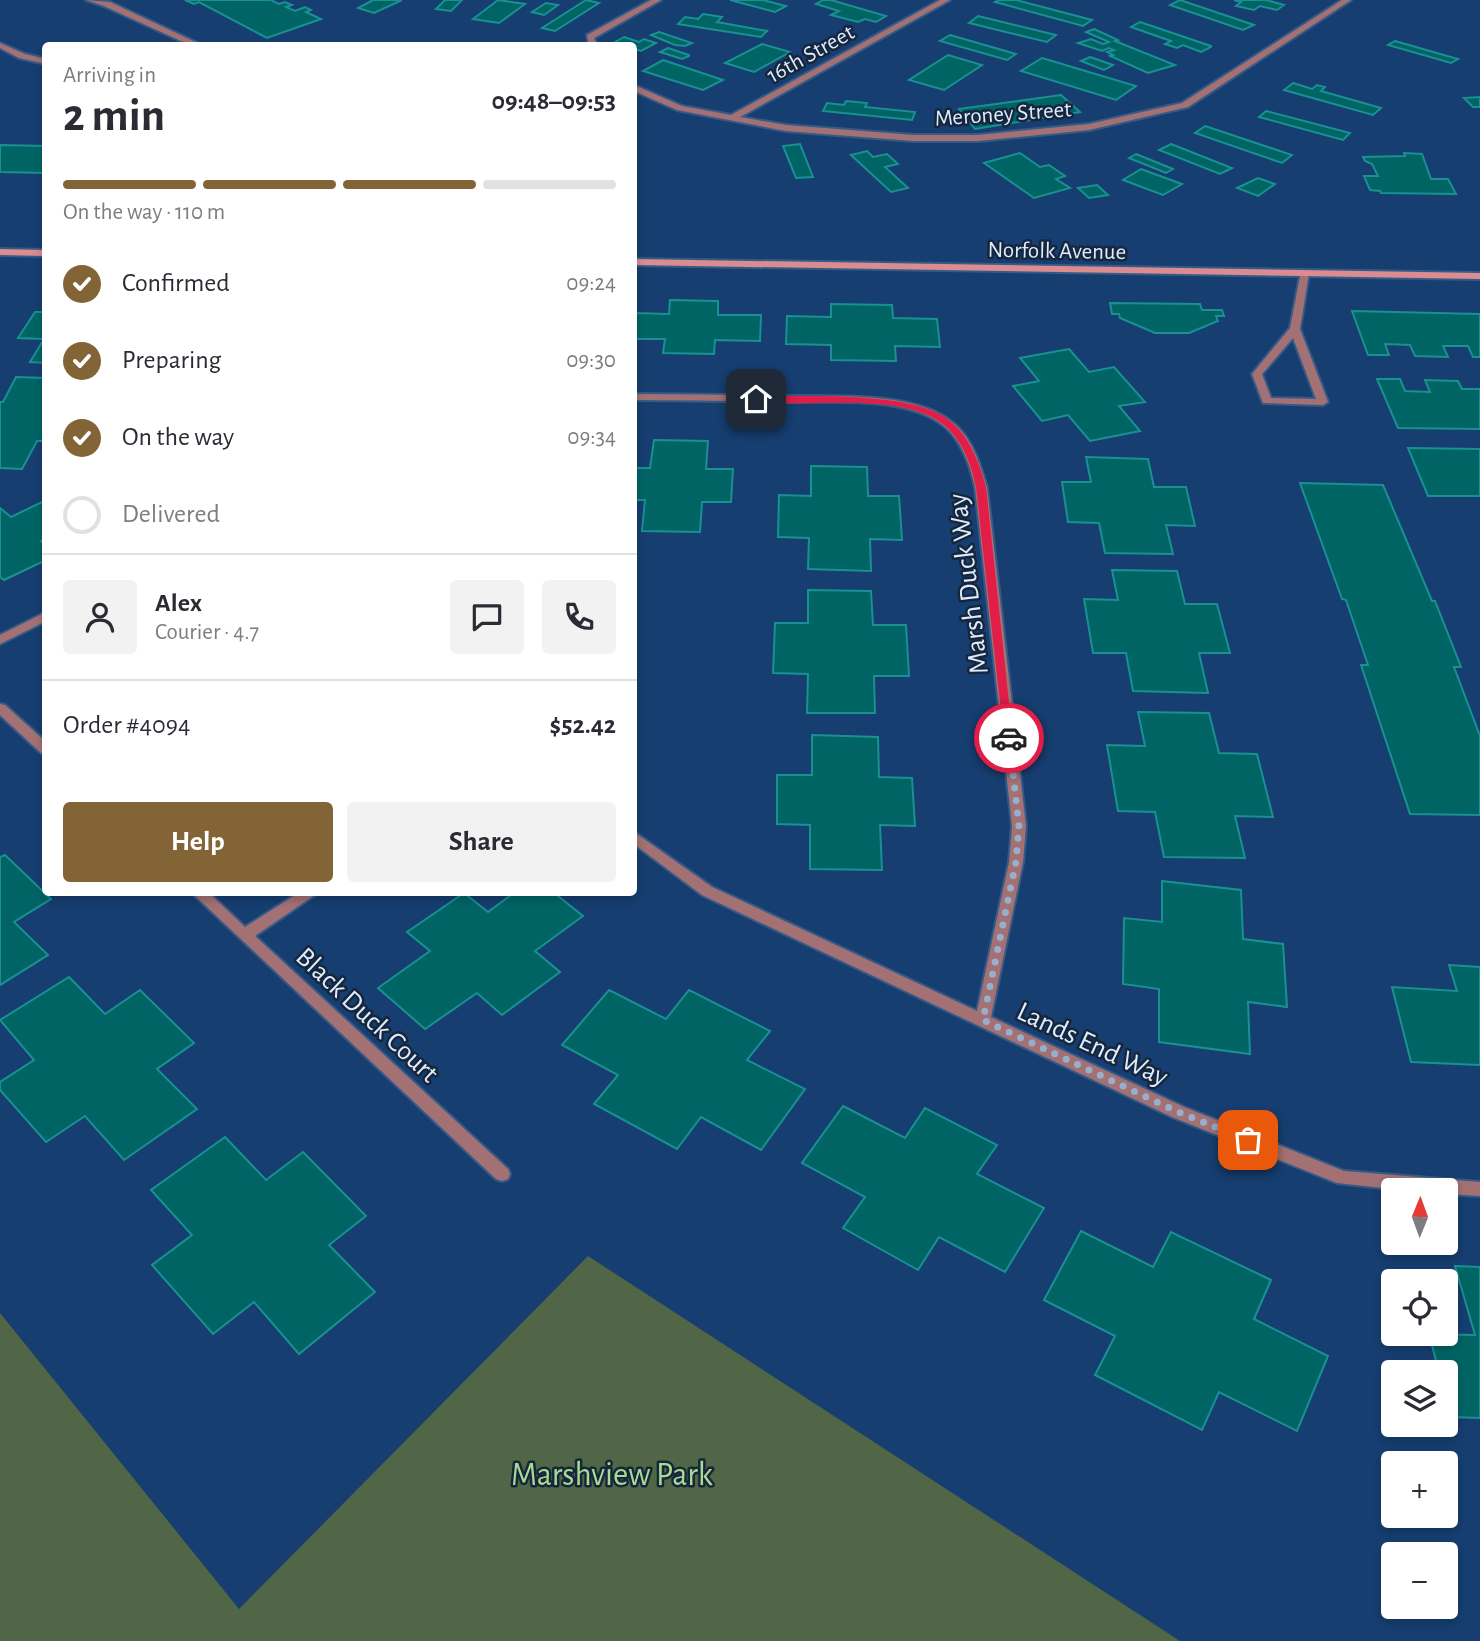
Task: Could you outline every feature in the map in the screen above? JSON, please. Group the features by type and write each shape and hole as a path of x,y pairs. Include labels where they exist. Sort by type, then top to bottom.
{"main road":[{"path":"0,252 42,253"},
{"name":"Norfolk Avenue","path":"637,262 1480,276"}],"street":[{"path":"90,0 107,4 191,42"},
{"path":"591,41 657,0"},
{"name":"16th Street","path":"730,119 946,0"},
{"name":"Meroney Street","path":"637,89 680,108 730,119 836,133 914,138 978,138 1089,127 1185,105 1347,0"},
{"path":"0,45 22,56 42,61"},
{"path":"1295,329 1257,374 1260,383 1267,401 1323,402 1295,329 1304,273"},
{"name":"Marsh Duck Way","path":"637,397 862,401 911,407 943,420 965,443 976,468 982,496 1019,826 1016,862 983,1020"},
{"path":"0,640 42,618"},
{"path":"0,708 42,746"},
{"name":"Lands End Way","path":"637,839 707,891 1178,1112 1343,1178 1480,1189"},
{"name":"Black Duck Court","path":"202,896 502,1174"},
{"path":"244,936 306,896"}],"green space":[{"name":"Marshview Park","path":"588,1256 1180,1641 0,1641 0,1313 239,1609"}],"building":[{"path":"185,0 271,0 292,5 286,7 295,11 305,7 311,10 306,12 321,19 267,38 199,2 194,4"},
{"path":"373,0 402,0 374,13 358,8"},
{"path":"445,0 462,0 451,11 436,9"},
{"path":"498,0 525,4 499,23 473,19"},
{"path":"586,0 599,3 555,31 542,28"},
{"path":"730,0 763,0 786,6 775,12"},
{"path":"823,0 886,16 876,22 865,19 858,22 831,15 839,11 816,4"},
{"path":"1016,0 1092,20 1083,26 995,2"},
{"path":"1180,0 1254,25 1243,30 1170,5"},
{"path":"1234,0 1266,0 1284,5 1277,10 1260,6 1254,10 1236,6 1241,2"},
{"path":"546,3 558,5 544,15 532,12"},
{"path":"703,14 722,17 717,22 767,31 761,37 678,24 685,17 698,19"},
{"path":"978,16 1056,35 1047,42 969,23"},
{"path":"1140,22 1211,47 1201,52 1183,45 1177,48 1165,44 1171,41 1131,27"},
{"path":"1094,29 1118,40 1115,41 1175,65 1148,73 1110,56 1113,55 1107,52 1114,50 1109,48 1102,51 1078,43 1091,39 1103,44 1109,42 1086,32"},
{"path":"659,32 692,43 685,46 675,45 651,35"},
{"path":"950,35 1016,54 1007,60 940,41"},
{"path":"624,37 639,42 644,39 656,43 641,51 637,50 637,42 615,42"},
{"path":"1395,41 1458,59 1451,63 1388,45"},
{"path":"762,44 790,52 754,72 725,63"},
{"path":"668,48 689,56 682,59 660,52"},
{"path":"948,55 982,65 944,90 909,80"},
{"path":"1090,57 1113,65 1104,70 1081,61"},
{"path":"1042,58 1136,86 1116,100 1021,71"},
{"path":"663,60 723,80 703,90 643,71"},
{"path":"1293,83 1312,89 1317,85 1325,87 1321,91 1381,108 1373,115 1284,90"},
{"path":"1061,95 1080,112 975,129 959,109"},
{"path":"1480,97 1480,107 1473,107 1464,98"},
{"path":"846,101 867,103 865,107 915,112 912,120 823,111 827,103 844,105"},
{"path":"1266,111 1350,133 1343,140 1259,117"},
{"path":"1205,126 1292,155 1282,163 1195,133"},
{"path":"800,144 813,177 796,178 783,146"},
{"path":"1171,144 1232,168 1220,174 1159,150"},
{"path":"0,145 42,146 42,173 0,172"},
{"path":"867,151 873,157 887,154 898,164 885,167 908,188 891,192 851,155"},
{"path":"1020,153 1040,167 1049,165 1065,176 1056,179 1070,188 1034,198 984,163"},
{"path":"1404,153 1422,154 1431,179 1448,179 1456,194 1381,193 1370,190 1364,176 1378,176 1372,164 1363,157 1405,156"},
{"path":"1136,154 1173,169 1166,173 1129,158"},
{"path":"1141,169 1182,184 1163,195 1123,180"},
{"path":"1258,178 1275,184 1258,196 1237,188"},
{"path":"1097,185 1108,195 1089,198 1078,188"},
{"path":"670,300 718,301 718,315 761,315 760,341 715,340 714,354 663,353 665,339 637,339 637,313 669,314"},
{"path":"1110,303 1200,304 1202,310 1222,310 1224,316 1216,316 1218,321 1189,333 1155,333 1120,318 1119,314 1112,314"},
{"path":"831,304 892,305 893,318 937,319 940,347 895,346 896,361 831,360 831,345 786,344 787,316 831,317"},
{"path":"1352,311 1480,314 1480,357 1473,357 1468,346 1443,346 1448,357 1415,356 1410,345 1385,344 1389,355 1368,355"},
{"path":"35,312 42,312 42,339 18,338"},
{"path":"42,342 42,363 30,362"},
{"path":"1069,349 1089,372 1114,367 1145,402 1119,406 1140,431 1090,441 1068,415 1042,421 1013,386 1039,381 1020,358"},
{"path":"16,377 42,378 42,441 37,441 22,469 0,468 0,402 3,402"},
{"path":"1377,379 1400,379 1405,391 1430,392 1425,380 1458,381 1462,389 1480,389 1480,429 1398,428"},
{"path":"654,440 708,441 706,469 733,469 731,502 702,502 700,532 642,531 645,500 637,500 637,468 650,468"},
{"path":"1408,448 1480,449 1480,496 1428,496"},
{"path":"1086,457 1148,459 1154,487 1186,487 1195,526 1166,525 1173,554 1105,553 1099,523 1068,522 1062,482 1091,482"},
{"path":"811,466 867,467 868,496 899,496 902,540 870,539 871,571 808,569 809,538 778,537 779,495 811,496"},
{"path":"1300,483 1383,485 1432,601 1435,601 1461,667 1454,667 1480,736 1480,815 1410,814 1361,665 1368,665 1346,600 1342,599"},
{"path":"42,502 42,562 4,580 0,577 0,508 11,517"},
{"path":"1112,570 1177,571 1185,604 1217,604 1230,653 1199,653 1208,693 1133,691 1126,653 1093,653 1084,599 1118,600"},
{"path":"808,590 871,591 873,625 906,625 909,676 874,676 875,713 807,713 808,674 773,673 775,623 808,623"},
{"path":"1138,712 1209,713 1219,753 1257,754 1273,817 1235,816 1245,858 1164,857 1155,812 1118,811 1107,745 1145,746"},
{"path":"812,735 878,737 879,777 912,778 915,826 880,825 882,870 810,869 810,825 777,824 777,775 812,775"},
{"path":"5,855 42,890 42,896 51,899 14,922 48,955 0,985 0,857"},
{"path":"1162,881 1241,890 1243,939 1283,944 1287,1007 1248,1002 1250,1054 1159,1042 1159,989 1123,984 1124,918 1162,922"},
{"path":"460,896 468,896 488,912 510,896 558,896 583,916 535,951 560,972 502,1015 477,993 425,1029 378,988 430,951 407,932"},
{"path":"1449,965 1480,967 1480,1065 1411,1062 1392,987 1457,991"},
{"path":"69,977 105,1014 140,990 194,1043 157,1069 197,1109 124,1160 85,1116 46,1142 0,1090 0,1082 34,1060 0,1020"},
{"path":"609,990 666,1019 689,990 770,1031 747,1060 805,1089 761,1150 701,1117 677,1149 594,1104 618,1075 562,1045"},
{"path":"843,1106 905,1138 925,1108 997,1145 977,1174 1044,1208 1005,1272 939,1237 918,1270 843,1228 865,1197 802,1163"},
{"path":"225,1137 266,1180 303,1152 366,1216 329,1245 375,1292 299,1354 254,1302 213,1334 152,1265 192,1235 151,1190"},
{"path":"1081,1231 1153,1267 1171,1232 1271,1280 1254,1319 1328,1356 1297,1431 1219,1392 1202,1430 1095,1375 1115,1336 1044,1300"},
{"path":"1455,1266 1480,1267 1480,1418 1458,1417 1458,1360 1436,1360 1432,1346 1458,1346 1458,1335 1475,1335"}],"way so far":[{"path":"1009,738 1019,826 1016,862 983,1020 1178,1112 1248,1140"}],"route":[{"path":"756,399 862,401 911,407 943,420 965,443 981,487 1009,738"}]}
